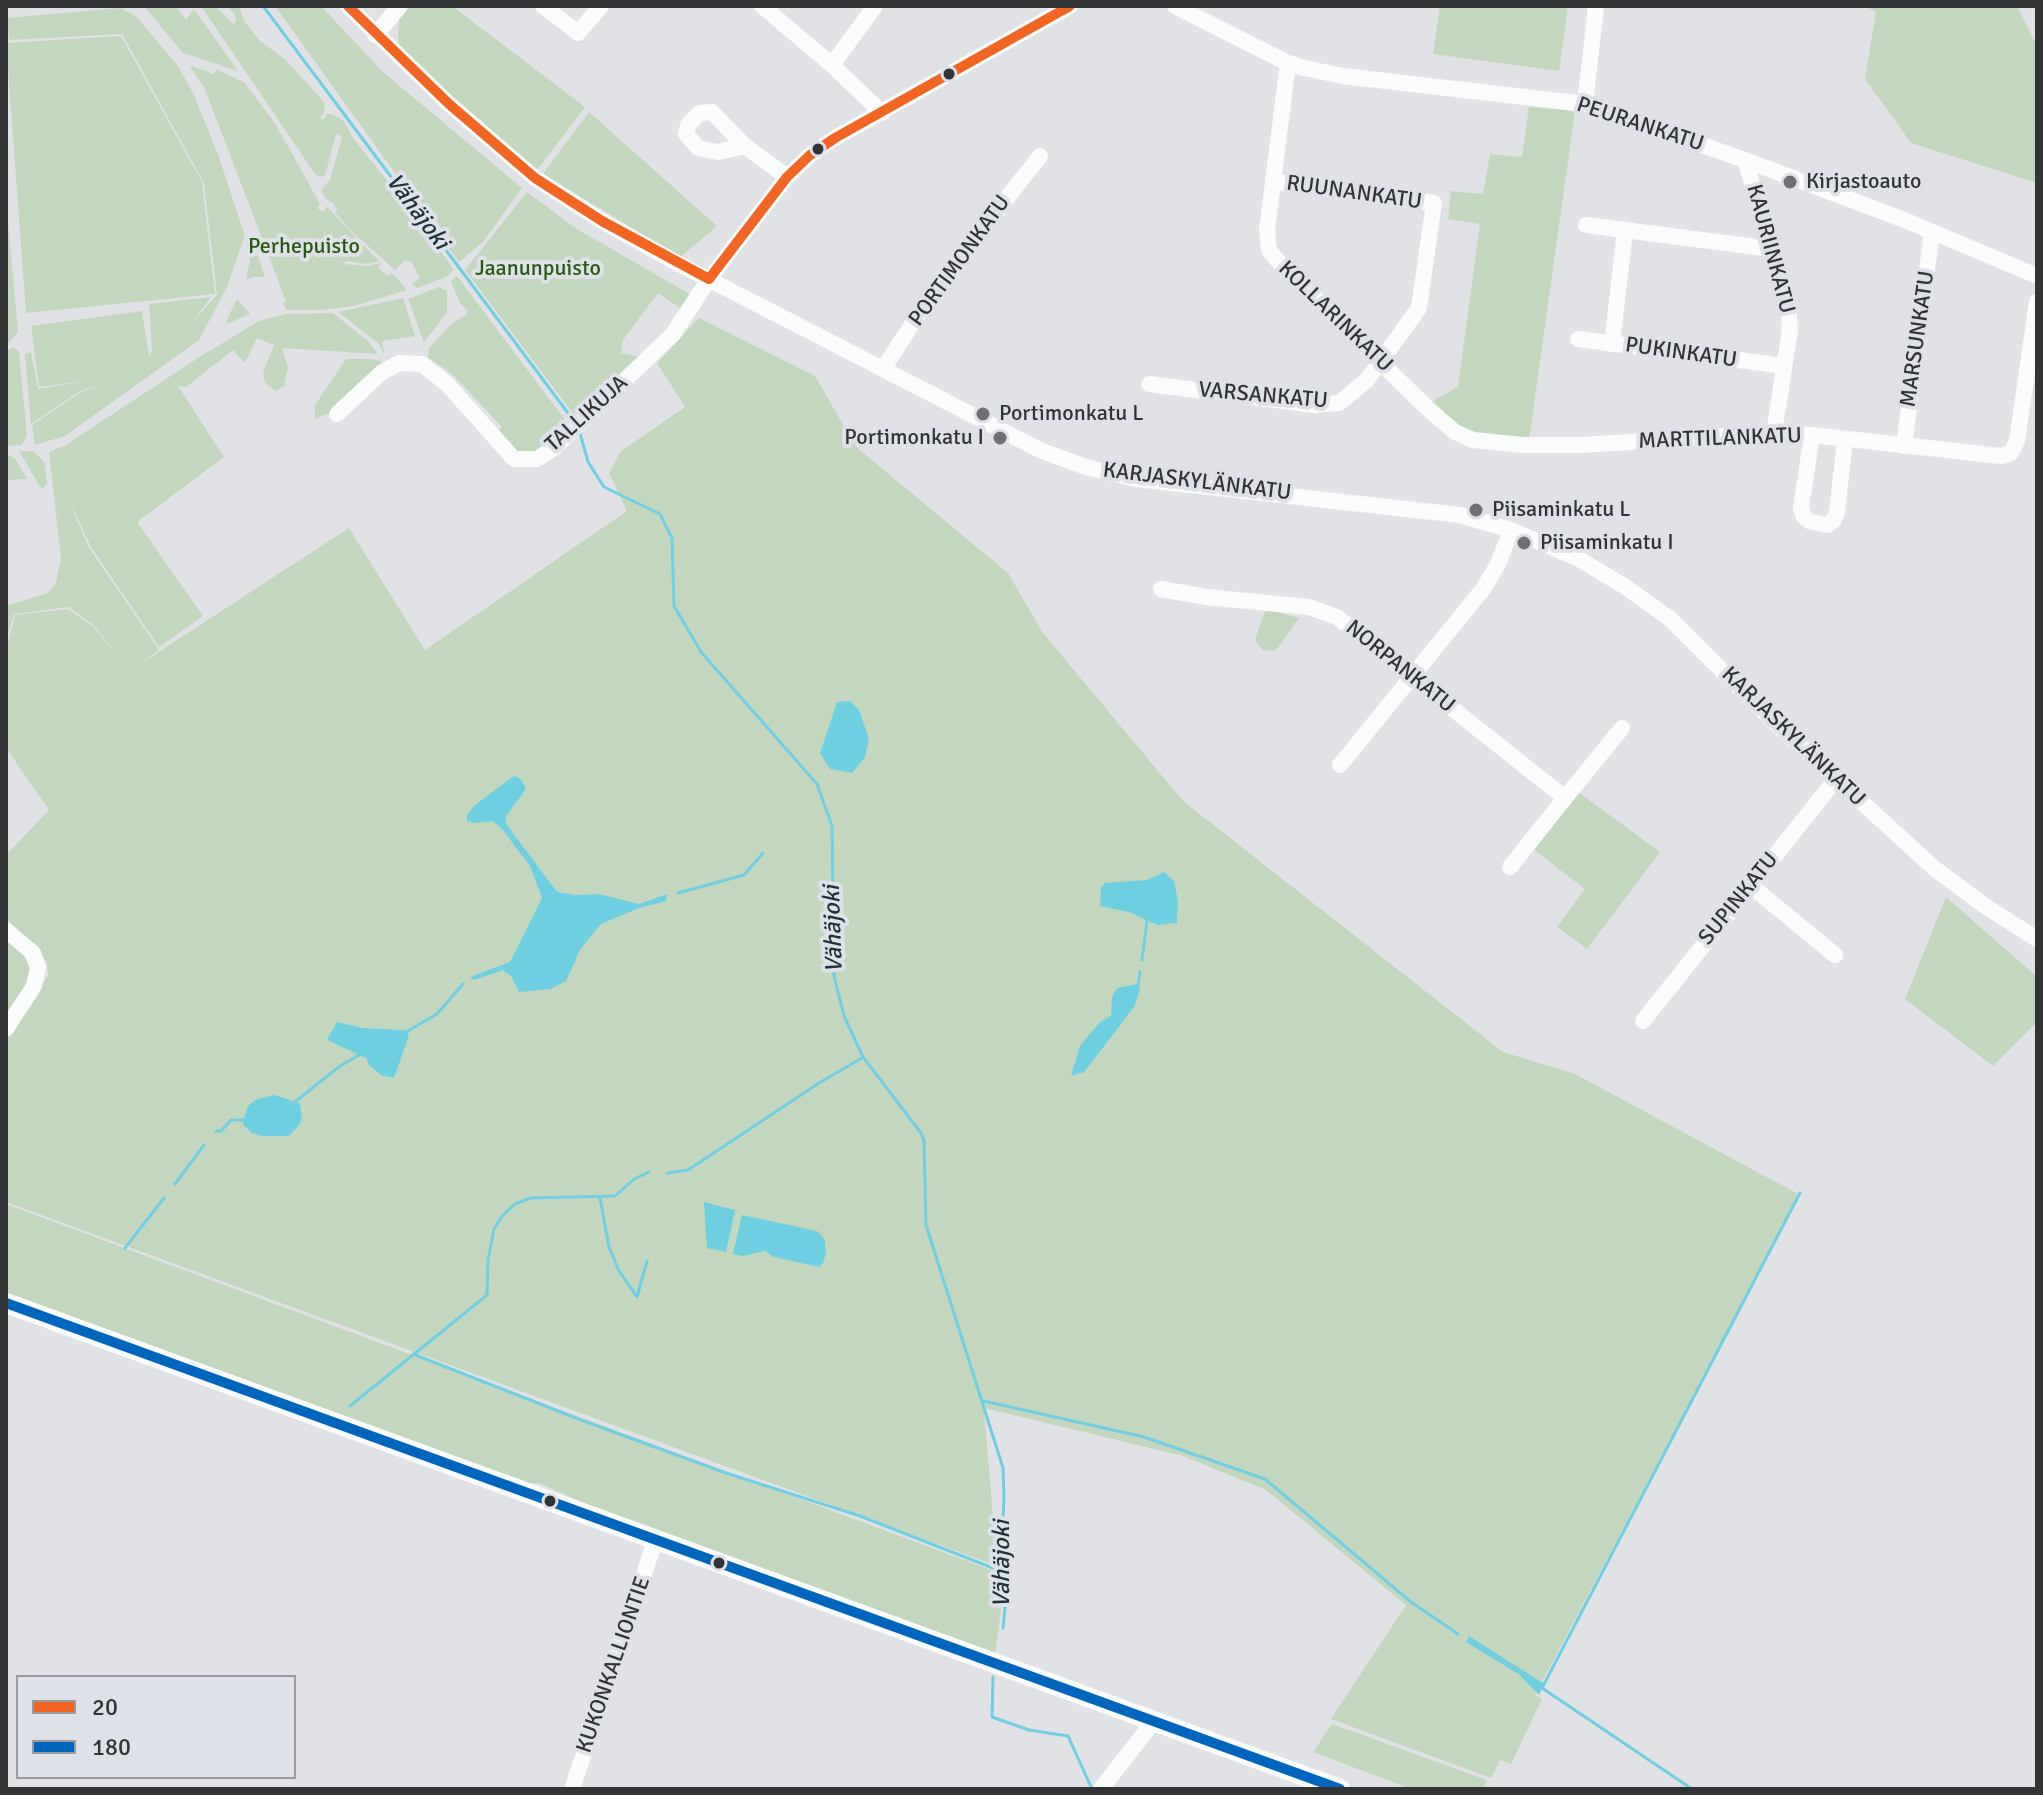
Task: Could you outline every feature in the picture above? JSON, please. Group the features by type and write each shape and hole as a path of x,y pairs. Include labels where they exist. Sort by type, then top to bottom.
{"main road":[{"path":"6,1303 1340,1789"}],"street":[{"name":"KARJASKYLÄNKATU","path":"348,6 449,104 535,178 602,221 709,279 1029,445 1086,467 1136,479 1449,513 1511,530 1579,559 1669,618 1836,779 1935,869 2037,939"},
{"path":"375,35 400,6"},
{"path":"547,7 578,33 601,6"},
{"path":"762,6 832,65 882,113"},
{"path":"832,65 875,6"},
{"path":"709,279 787,177 820,148 1070,6"},
{"path":"1585,104 1596,6"},
{"name":"PEURANKATU","path":"1182,7 1288,63 1343,76 1585,104 1745,160 2037,276"},
{"name":"KOLLARINKATU","path":"1288,63 1266,236 1269,250 1455,432 1479,442 1523,445"},
{"path":"745,146 787,177"},
{"name":"PORTIMONKATU","path":"883,369 933,292 1040,156"},
{"name":"KAURIINKATU","path":"1745,160 1783,279 1790,313 1774,433"},
{"name":"RUUNANKATU","path":"1274,182 1434,203"},
{"name":"VARSANKATU","path":"1149,384 1315,405 1343,401 1367,380 1419,308 1434,203"},
{"path":"1586,225 1772,249"},
{"path":"1612,344 1625,231"},
{"name":"MARSUNKATU","path":"1904,446 1932,232"},
{"name":"TALLIKUJA","path":"337,414 381,373 399,363 422,364 447,384 514,459 537,459 554,448 673,334 709,279"},
{"name":"MARTTILANKATU","path":"1523,445 1581,445 1774,433 2001,456 2011,453 2017,441 2037,302"},
{"name":"PUKINKATU","path":"1578,339 1784,366"},
{"path":"1812,435 1801,508 1804,517 1811,522 1827,525 1837,512 1845,440"},
{"path":"1340,765 1483,589 1495,571 1511,530"},
{"name":"NORPANKATU","path":"1161,589 1206,597 1309,607 1337,617 1565,798"},
{"path":"1510,867 1622,728"},
{"name":"SUPINKATU","path":"1643,1021 1836,779"},
{"path":"1751,886 1835,955"},
{"path":"6,930 33,953 38,968 34,986 6,1029"},
{"name":"KUKONKALLIONTIE","path":"572,1789 655,1541"},
{"path":"1101,1789 1154,1721"}],"green space":[{"path":"144,6 176,6 186,20 194,9 238,71 183,53"},
{"path":"201,6 215,6 233,24 235,15 227,6 239,6 245,22 260,41 286,60 324,102 325,111 320,118 324,120 327,114 332,114 344,121 353,138 454,270 446,277 417,288 412,284 420,278 411,261 404,261 395,270 351,231 321,190 330,180 342,137 337,134 335,138 325,175 320,177 315,174"},
{"path":"275,6 321,6 383,72 522,188 483,242 459,262"},
{"path":"406,6 452,6 585,107 537,170 401,51 398,43 399,14"},
{"path":"1440,6 1568,6 1559,71 1433,54"},
{"path":"1865,6 2017,6 2037,46 2037,183 1911,143 1865,79 1876,12"},
{"path":"120,8 136,16 178,66 193,93 218,154 245,236 226,289 199,340 65,436 35,445 32,425 81,392 102,384 80,391 31,424 25,354 31,352 38,389 90,380 39,387 31,326 142,311 149,356 152,351 149,304 211,297 194,320 217,295 204,183 122,34 9,40 6,18"},
{"path":"121,36 202,182 215,294 26,313 6,43"},
{"name":"Perhepuisto","path":"189,65 214,74 216,69 245,83 274,122 320,204 317,208 324,212 326,206 379,261 367,264 346,261 344,264 367,266 381,263 378,268 387,276 392,273 407,290 354,306 286,310 283,303 286,301 204,87"},
{"path":"1529,107 1575,111 1529,440 1470,432 1461,428 1433,401 1458,387 1480,224 1448,219 1451,191 1483,194 1490,154 1522,157"},
{"path":"589,112 717,226 680,257 543,174"},
{"name":"Jaanunpuisto","path":"527,192 577,229 693,296 683,310 658,293 623,340 621,353 640,357 575,416 465,270"},
{"path":"6,199 18,332 6,346"},
{"path":"251,255 258,256 265,277 246,280"},
{"path":"457,276 568,424 540,451 526,454 512,450 497,433 502,427 453,375 428,357 429,348 468,311 460,303 451,281"},
{"path":"439,287 447,291 447,313 424,342 408,299"},
{"path":"403,298 415,336 382,341 384,353 378,343 338,312"},
{"path":"237,299 250,314 227,324 228,317"},
{"path":"333,313 368,341 378,354 282,348 288,368 284,386 276,391 265,383 263,373 274,345 257,338 245,363 233,350 186,387 178,386 224,457 137,522 203,616 159,647 91,547 66,494 89,548 159,650 134,668 349,528 425,650 627,511 609,473 621,451 685,407 657,363 699,318 815,376 856,447 1008,573 1043,633 1183,801 1503,1052 1575,1074 1800,1195 1535,1695 1542,1699 1511,1764 1500,1760 1491,1778 1331,1719 1406,1605 1266,1490 1183,1456 984,1408 997,1566 6,1202 6,1037 48,976 47,963 40,952 12,926 6,916 6,855 49,810 6,748 6,651 15,615 68,609 92,626 121,658 93,625 69,607 14,614 6,641 6,606 48,593 56,582 61,558 49,452 64,446 259,321 286,314"},
{"path":"13,347 19,352 27,436 22,445 6,446 6,352"},
{"path":"346,359 382,362 334,411 315,419 315,405"},
{"path":"19,451 33,451 44,461 47,483 42,490"},
{"path":"6,454 15,458 27,479 6,480"},
{"path":"1266,609 1299,618 1273,651 1262,650 1255,639"},
{"path":"1578,792 1660,852 1587,949 1557,927 1585,889 1534,850"},
{"path":"1946,897 2037,977 2037,1022 1993,1066 1905,999"},
{"path":"6,939 24,955 31,971 27,985 6,1013"},
{"path":"6,1204 997,1572 1001,1610 995,1654 606,1513 539,1483 524,1484 6,1294"},
{"path":"1332,1724 1487,1780 1483,1789 1411,1789 1313,1752"}],"water":[{"path":"850,701 859,710 869,739 865,757 852,773 830,769 820,753 837,702"},
{"path":"514,776 521,779 526,789 506,816 506,824 557,892 599,894 639,904 667,894 666,901 639,908 601,924 581,948 566,981 551,989 519,992 511,976 503,970 474,980 470,977 510,962 542,898 530,866 502,829 493,821 467,821 467,815 475,805"},
{"path":"1164,872 1174,881 1178,901 1177,923 1157,925 1129,912 1100,906 1101,887 1105,883 1147,880"},
{"path":"1138,984 1140,990 1134,1007 1084,1072 1071,1076 1080,1046 1100,1022 1111,1016 1112,997 1117,988"},
{"path":"337,1022 362,1028 404,1030 409,1035 394,1078 381,1075 366,1058 327,1040"},
{"path":"274,1095 300,1103 302,1119 299,1125 289,1136 252,1133 243,1121 248,1106 255,1100"},
{"path":"704,1202 735,1210 726,1252 707,1248"},
{"path":"742,1215 817,1231 825,1240 823,1263 819,1267 774,1257 765,1251 742,1256 733,1254"},
{"path":"1469,1636 1544,1684 1539,1695 1520,1675 1466,1642"}],"waterway":[{"name":"Vähäjoki","path":"263,6 571,417"},
{"name":"Vähäjoki","path":"580,433 588,462 604,487 660,514 672,538 674,606 701,652 817,784 832,826 834,976 844,1016 863,1057 924,1141 926,1225 1003,1468 1003,1628"},
{"path":"678,893 744,875 763,853"},
{"path":"1142,960 1147,921"},
{"path":"1138,986 1140,972"},
{"path":"406,1032 437,1014 463,984"},
{"path":"296,1101 340,1066 361,1054"},
{"path":"667,1173 688,1170 862,1058"},
{"path":"216,1131 221,1131 231,1120 245,1120"},
{"path":"175,1184 204,1145"},
{"path":"350,1406 487,1295 488,1260 494,1229 515,1204 531,1198 615,1196 634,1179 649,1172"},
{"path":"1692,1789 1542,1688 1800,1193"},
{"path":"125,1248 164,1198"},
{"path":"600,1198 609,1247 619,1271 637,1297 647,1261"},
{"path":"413,1354 581,1420 726,1473 860,1516 998,1570"},
{"path":"984,1401 1144,1437 1265,1479 1411,1602 1458,1634"},
{"name":"Vähäjoki","path":"993,1677 992,1717 1029,1730 1068,1736 1092,1789"}],"transit line":[{"name":"20","path":"348,6 449,104 535,178 602,221 709,279"},
{"name":"20","path":"709,279 787,177 810,155 1070,6"},
{"name":"180","path":"6,1303 1340,1789"}],"place":[{"name":"Kirjastoauto","path":"1790,182"},
{"name":"Portimonkatu L","path":"983,414"},
{"name":"Portimonkatu I","path":"1000,438"},
{"name":"Piisaminkatu L","path":"1476,510"},
{"name":"Piisaminkatu I","path":"1524,543"}]}
